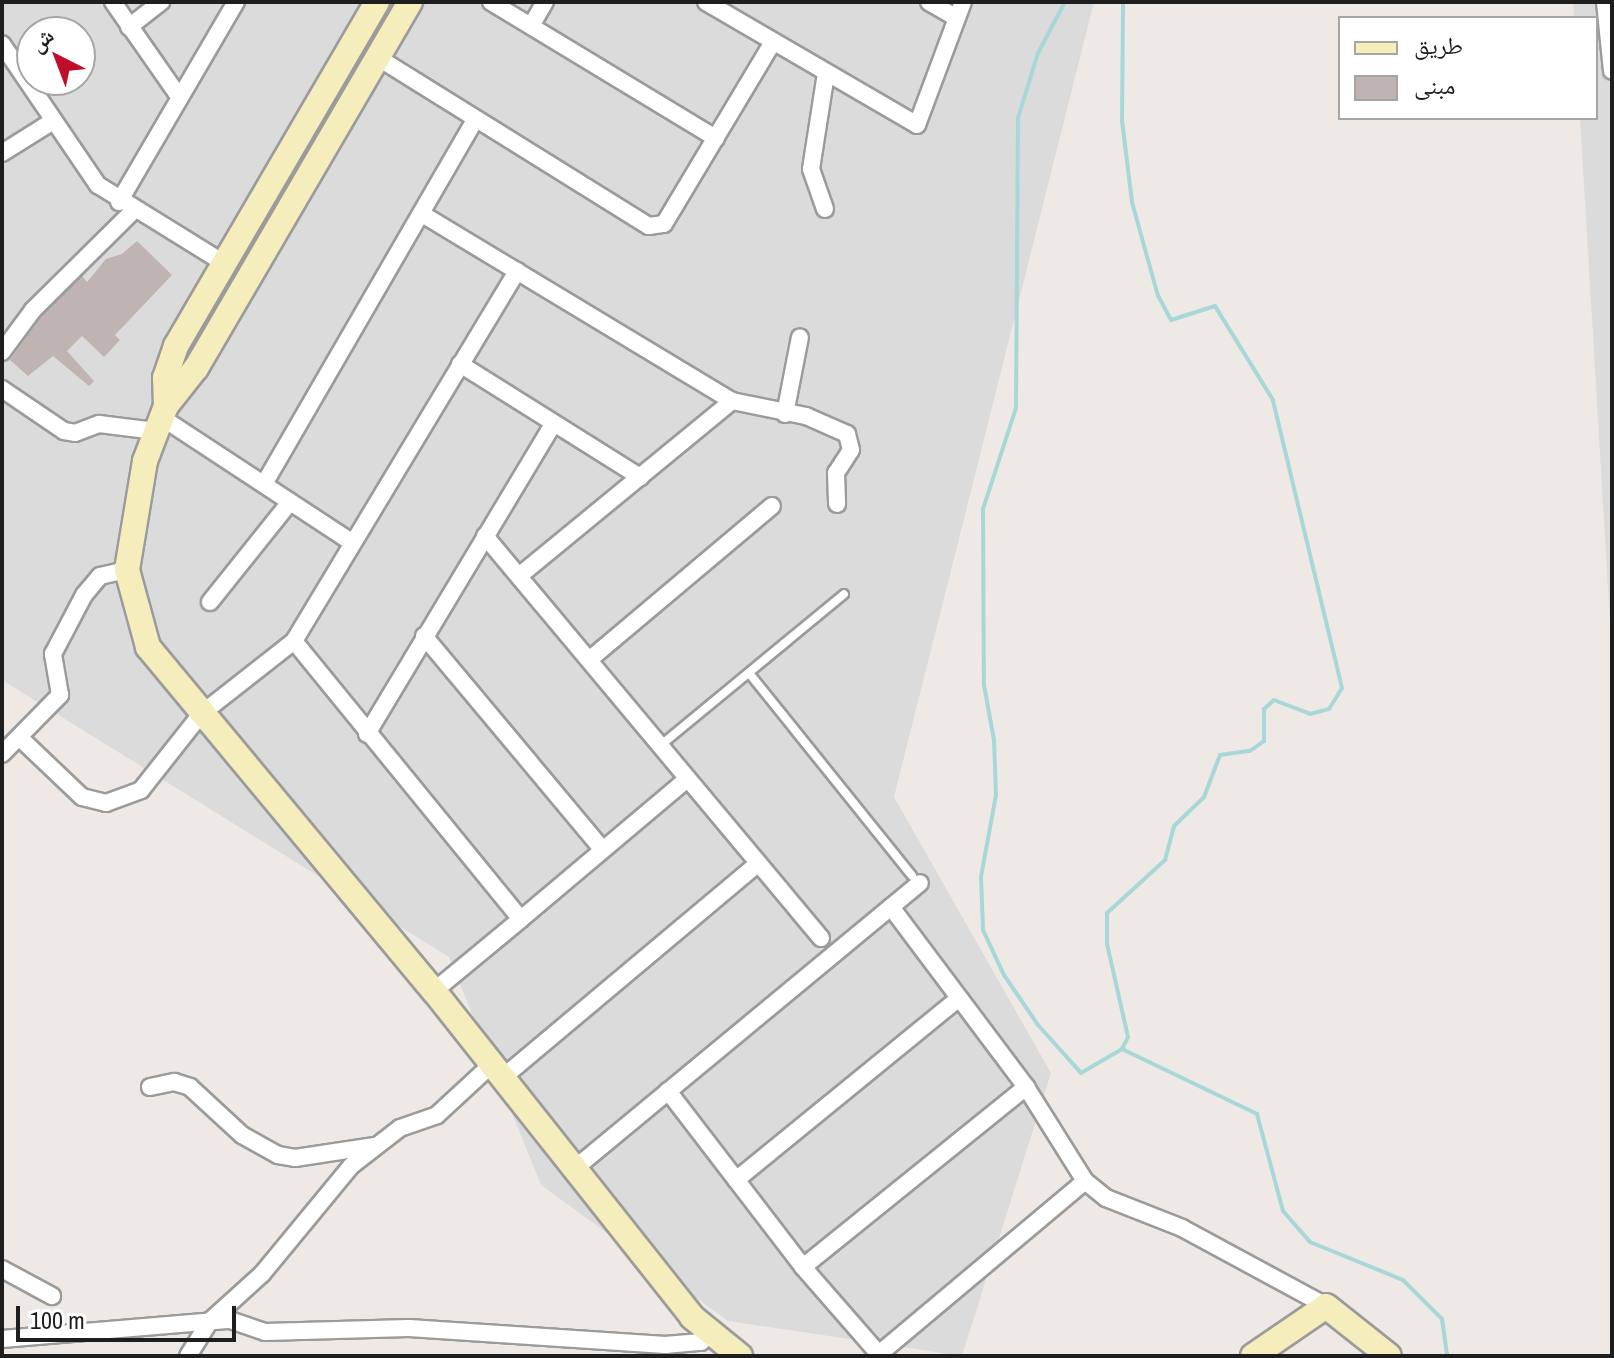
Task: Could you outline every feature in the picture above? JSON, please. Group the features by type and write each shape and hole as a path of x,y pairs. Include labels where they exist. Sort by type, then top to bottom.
{"street":[{"path":"113,2 180,98"},
{"path":"129,27 161,2"},
{"path":"2,352 33,310 127,206 180,98 236,2"},
{"path":"377,2 168,362 161,418 145,461 127,570 148,647 434,991 573,1170 710,1333 740,1356"},
{"path":"161,418 196,368 410,2"},
{"path":"491,2 716,138"},
{"path":"531,26 545,2"},
{"path":"706,2 917,125 960,10 929,2"},
{"path":"1608,13 1605,41 1612,71"},
{"path":"377,57 649,226 664,224 773,42"},
{"path":"2,44 98,185 127,206 224,263"},
{"path":"825,209 811,169 826,73"},
{"path":"264,484 475,120"},
{"path":"2,153 53,121"},
{"path":"422,214 732,401 806,416 851,440 851,450 836,473 837,504"},
{"path":"19,737 72,790 106,803 141,790 201,714 294,641 517,271"},
{"path":"785,414 800,337"},
{"path":"460,364 640,477"},
{"path":"2,389 64,431 75,433 99,424 161,418 351,542"},
{"path":"519,576 732,401"},
{"path":"367,734 553,424"},
{"path":"210,602 290,502"},
{"path":"589,660 772,506"},
{"path":"485,536 821,938"},
{"path":"2,754 60,695 53,654 84,595 100,576 127,570"},
{"path":"424,636 602,849"},
{"path":"294,641 521,919"},
{"path":"434,991 687,779"},
{"path":"188,1356 209,1322 262,1274 351,1166 374,1145 400,1128 437,1115 496,1072 758,863"},
{"path":"573,1170 891,907 916,879"},
{"path":"891,907 957,1000 1026,1087 1085,1181 1106,1198 1182,1228 1326,1306 1389,1356"},
{"path":"736,1180 957,1000"},
{"path":"150,1087 174,1082 190,1087 242,1135 278,1155 295,1158 374,1145"},
{"path":"803,1267 1026,1087"},
{"path":"668,1091 803,1267 877,1355 1085,1181"},
{"path":"2,1269 52,1296"},
{"path":"1253,1356 1326,1306"},
{"path":"2,1339 230,1320 265,1332 409,1328 665,1345 701,1342 710,1333"}],"lane":[{"path":"660,746 844,594"},
{"path":"749,673 916,879"}],"shaded area":[{"path":"2,2 1094,2 894,797 1051,1073 962,1356 728,1321 541,1185 449,957 2,680"},
{"path":"1573,2 1612,2 1612,655 1580,120 1598,120 1598,16 1574,16"}],"building":[{"path":"137,241 172,275 115,335 120,340 104,357 82,336 67,351 94,381 89,386 53,356 28,376 10,360 41,317 82,276 87,282 106,259 122,254"}],"waterway":[{"path":"1065,2 1038,53 1018,118 1016,408 983,509 984,685 994,740 996,795 981,877 983,930 1004,975 1038,1025 1081,1073 1122,1049 1257,1114 1283,1211 1310,1242 1403,1280 1442,1319 1447,1356"},
{"path":"1122,1049 1128,1037 1107,944 1107,913 1165,860 1174,826 1204,797 1220,755 1250,751 1264,741 1264,709 1274,700 1310,714 1329,709 1342,688 1273,400 1215,306 1171,320 1158,296 1132,202 1122,121 1123,2"}]}
